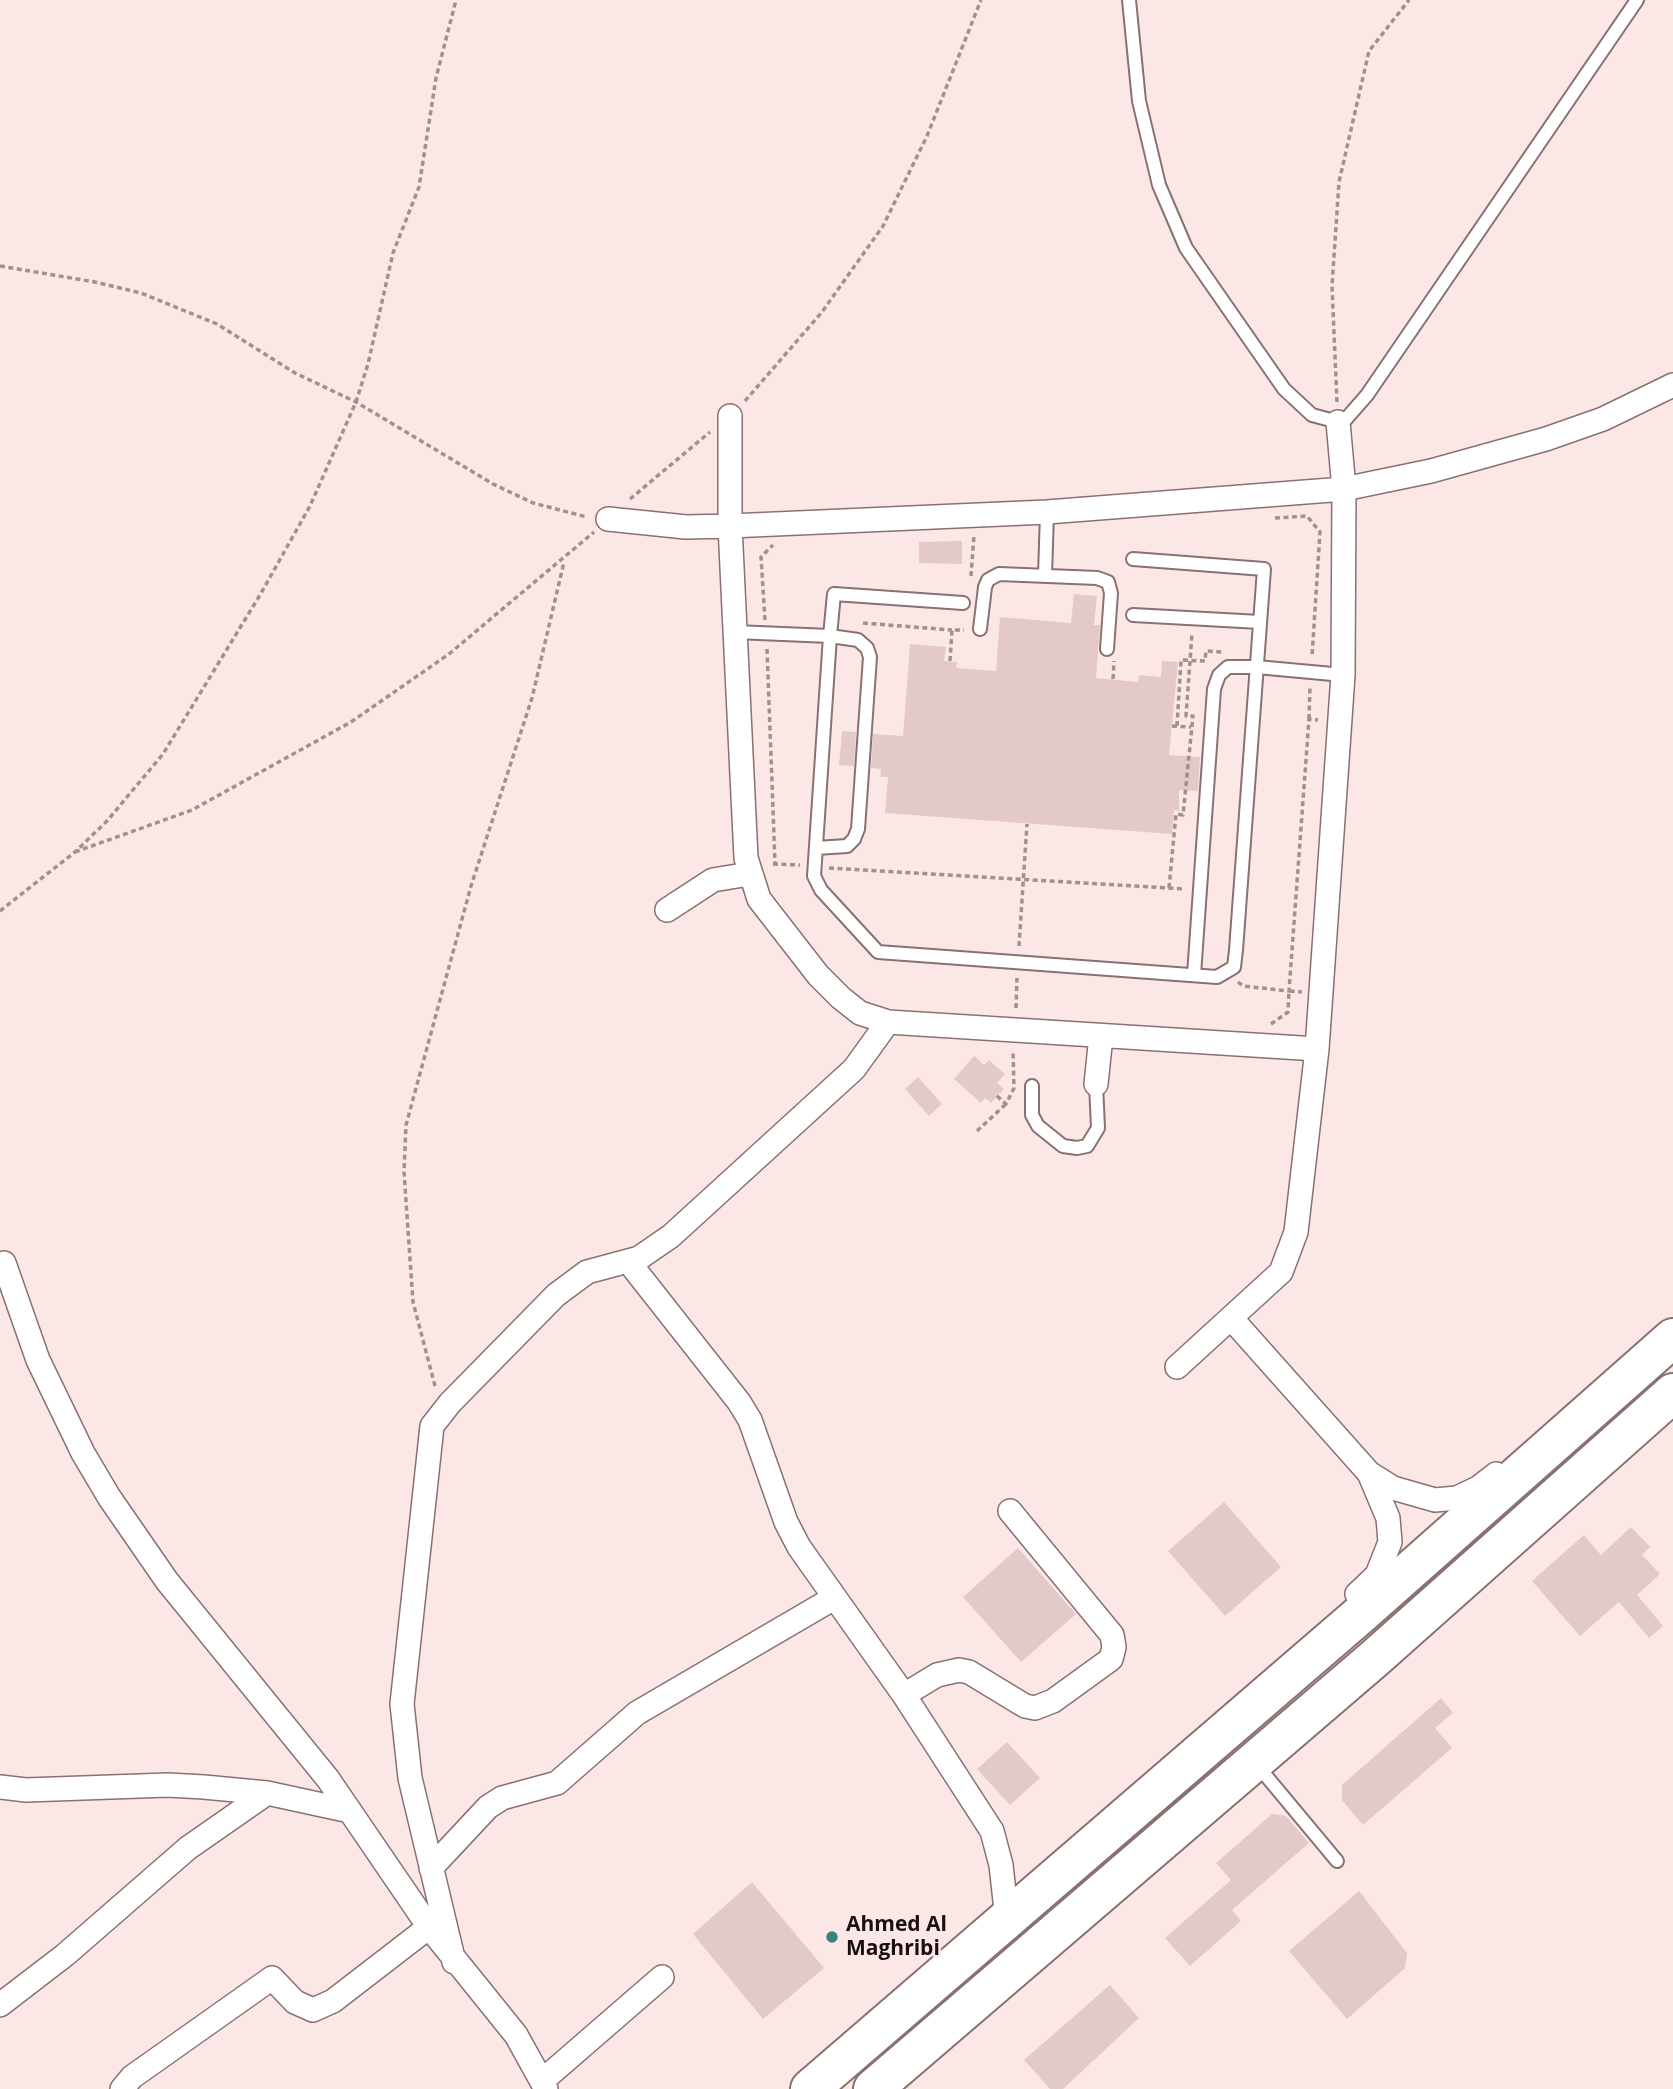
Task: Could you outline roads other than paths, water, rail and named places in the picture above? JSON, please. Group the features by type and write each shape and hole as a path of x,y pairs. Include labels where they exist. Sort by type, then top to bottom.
{"highway":[{"path":"810,2089 1302,1664 1673,1338"},
{"path":"873,2089 1255,1762 1673,1393"}],"street":[{"path":"608,519 686,527 730,526 1047,512 1344,489 1431,471 1546,439 1603,419 1673,385"},
{"path":"730,416 730,526 749,874 759,899 777,926 841,999 860,1013 888,1022 1015,1019 1101,1036 1317,1049"},
{"path":"1177,1367 1281,1272 1293,1243 1317,1049 1343,675 1344,489 1338,422"},
{"path":"667,910 713,880 749,874"},
{"path":"454,1962 410,1779 401,1704 432,1426 443,1410 572,1280 604,1266 649,1253 671,1236 854,1069 888,1022"},
{"path":"1096,1084 1101,1036"},
{"path":"628,1261 739,1402 759,1444 786,1522 834,1598 904,1695 992,1831 1001,1864 1007,1919"},
{"path":"4,1264 38,1360 71,1430 109,1497 167,1581 289,1728 454,1962 516,2035 544,2085 662,1977"},
{"path":"1231,1318 1369,1473 1388,1518 1390,1542 1377,1575 1310,1635 1302,1664"},
{"path":"1369,1473 1413,1496 1435,1500 1457,1498 1478,1488 1528,1448 1562,1437"},
{"path":"904,1695 937,1675 959,1670 1026,1706 1035,1708 1053,1701 1111,1659 1114,1647 1112,1635 1010,1511"},
{"path":"431,1868 488,1807 502,1798 557,1783 637,1713 834,1598"},
{"path":"0,1787 26,1790 167,1785 267,1793 350,1811"},
{"path":"0,2005 65,1955 188,1848 267,1793"},
{"path":"122,2089 132,2077 272,1978 295,2002 313,2010 333,2001 429,1927"}],"lane":[{"path":"1129,0 1144,126 1159,185 1186,248 1284,389 1312,415 1338,422 1346,419 1367,395 1637,0"},
{"path":"1045,576 1047,512"},
{"path":"963,603 834,594 814,876 821,890 878,952 1217,977 1229,973 1234,967 1236,950 1264,569 1133,559"},
{"path":"981,629 988,580 999,574 1097,578 1108,582 1111,593 1107,649"},
{"path":"1133,615 1260,622"},
{"path":"735,632 830,636 858,640 867,648 870,657 858,829 847,846 816,848"},
{"path":"1194,975 1212,730 1219,675 1228,667 1257,661 1311,672 1343,675"},
{"path":"1032,1086 1032,1115 1038,1126 1063,1146 1077,1148 1087,1146 1098,1128 1096,1084"},
{"path":"1255,1762 1337,1861"}],"place":[{"name":"Ahmed Al Maghribi","path":"832,1937"}]}
